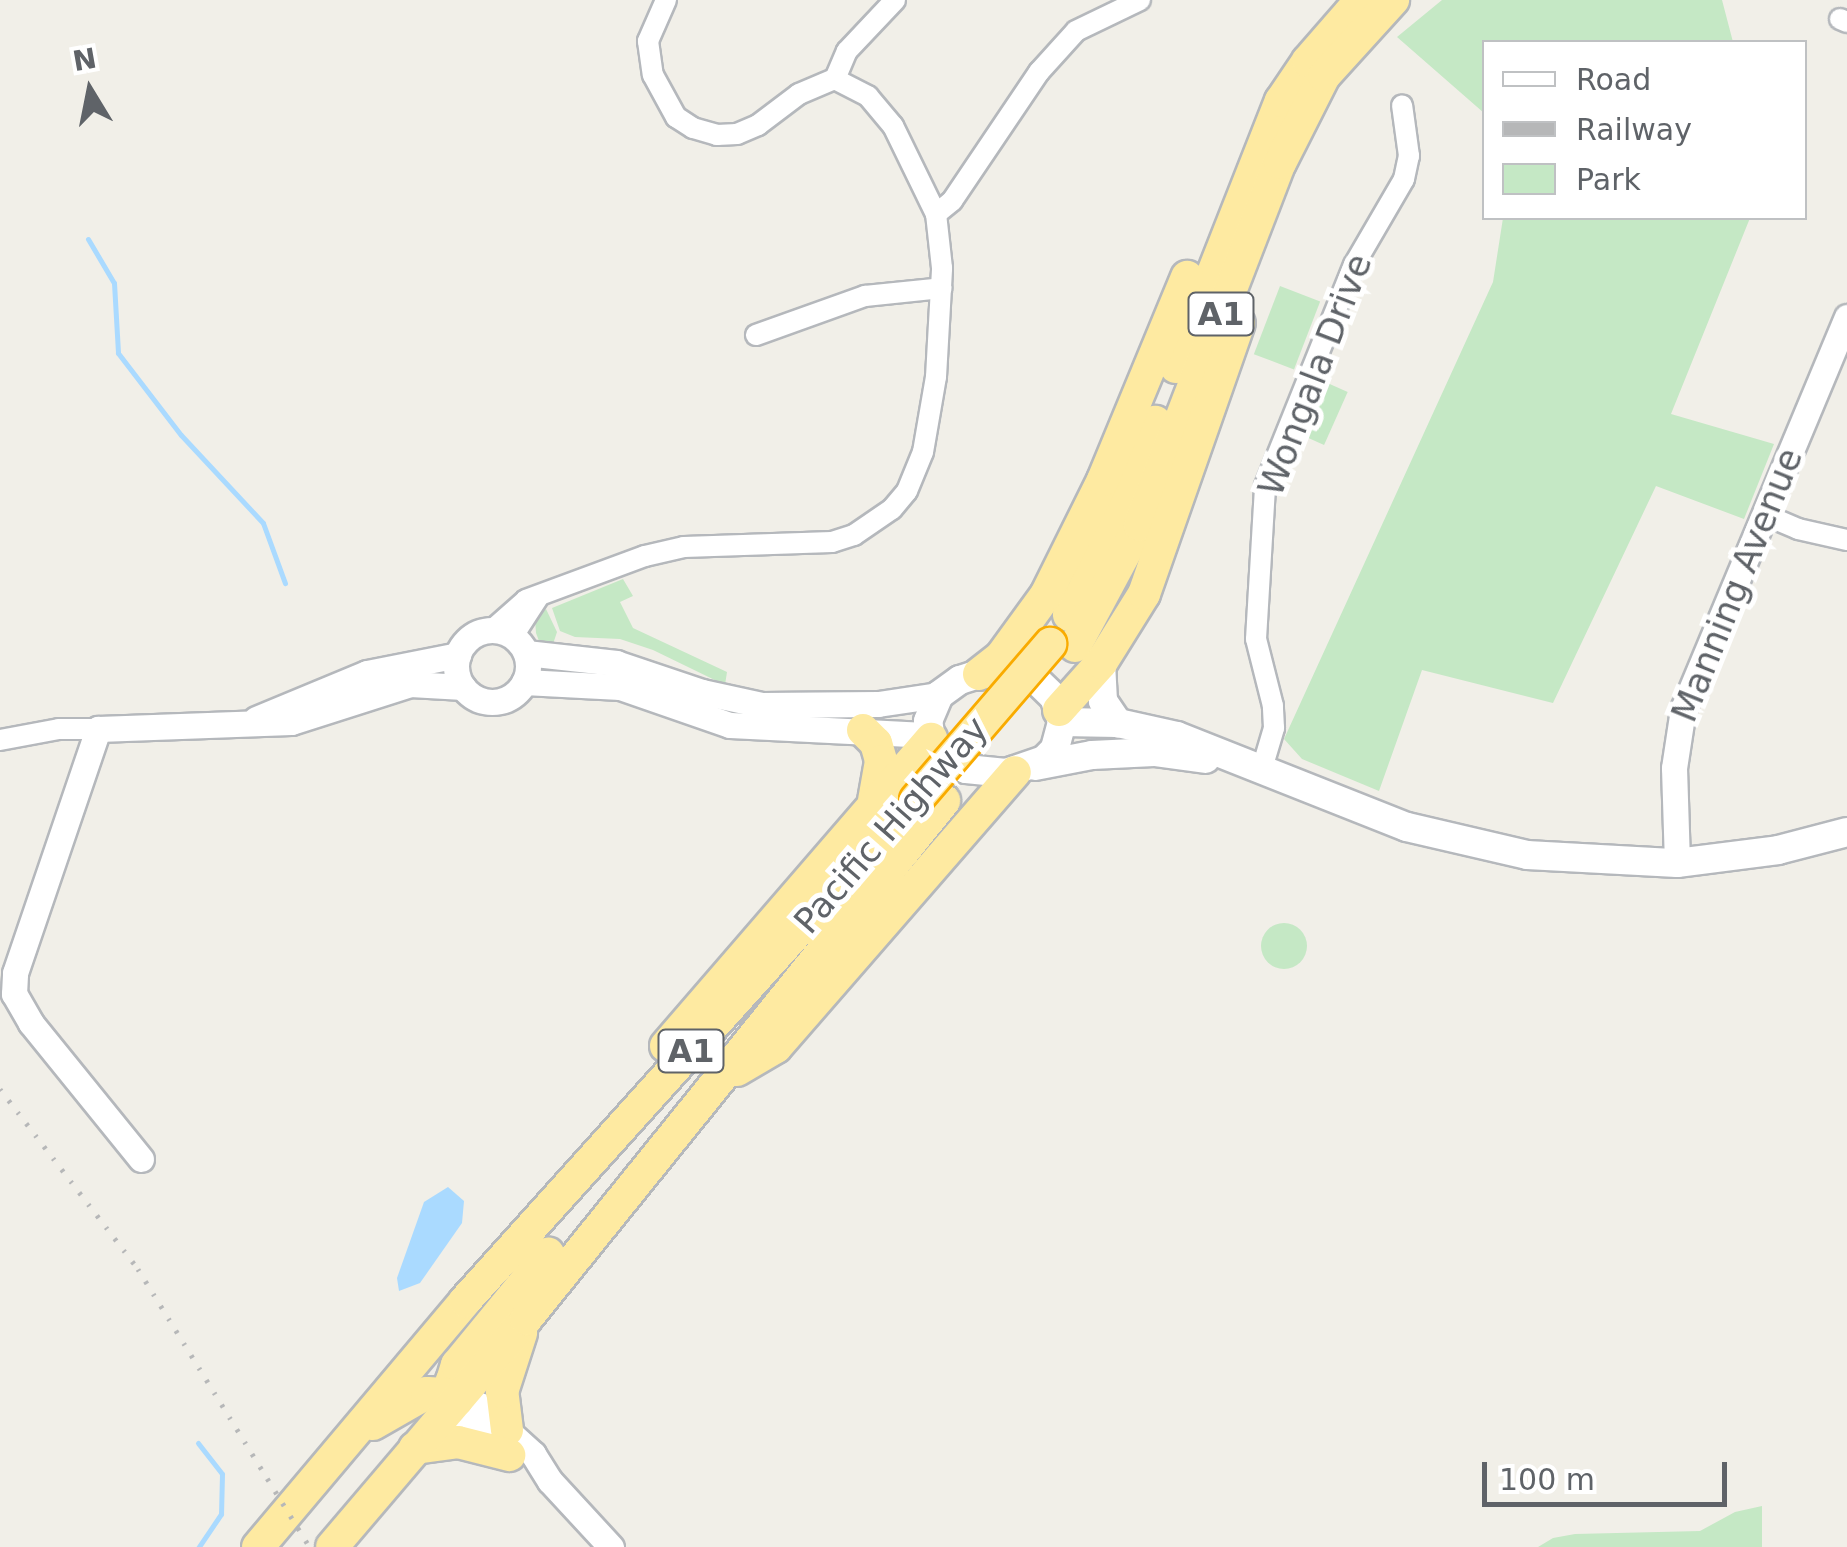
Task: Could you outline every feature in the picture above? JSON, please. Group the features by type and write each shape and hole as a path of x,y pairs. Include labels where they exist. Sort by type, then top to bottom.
{"highway":[{"name":"Pacific Highway","path":"1076,651 1083,592 1281,101 1308,60 1360,0"},
{"name":"Pacific Highway","path":"258,1547 465,1300 784,946 1076,651 1140,525 1280,163 1324,76 1394,0"},
{"path":"979,674 1001,657 1046,595 1103,480 1193,262 1228,228"},
{"path":"1060,716 1076,651"},
{"path":"863,730 876,743 882,761 882,778 871,809"},
{"path":"465,1300 609,1111 930,737"},
{"path":"715,1084 776,1047 1022,770"},
{"name":"Pacific Highway","path":"332,1547 526,1319 715,1084 930,800"},
{"path":"457,1400 452,1381 457,1365 743,1020 784,946"},
{"path":"415,1448 458,1442 508,1442 502,1392 526,1319"},
{"path":"340,1446 415,1397 440,1392 457,1400"}],"main road":[{"path":"1076,651 1118,723"},
{"path":"1022,770 1055,749 1060,716 1046,686 1018,671 979,674 960,680 939,695 928,721 930,737 952,764 985,773 1022,770 1092,756 1154,752 1260,772"},
{"path":"1060,716 1177,736 1260,772 1459,842 1578,861 1677,863 1778,850 1847,832"}],"street":[{"path":"666,0 648,41 653,75 676,116 693,128 717,134 737,134 758,125 799,94 835,79 847,51 895,0"},
{"path":"936,214 952,201 1030,84 1076,31 1140,0"},
{"path":"524,682 511,640 511,610 540,594 630,560 684,548 812,544 854,536 892,509 907,491 923,452 936,377 942,288 936,214 893,126 868,96 835,79"},
{"name":"Wongala Drive","path":"1260,772 1274,728 1274,706 1256,639 1265,486 1354,266 1404,178 1409,156 1402,106"},
{"path":"756,335 865,296 942,288"},
{"name":"Manning Avenue","path":"1677,863 1674,768 1679,726 1697,672 1847,317"},
{"path":"1764,514 1798,530 1847,540"},
{"path":"930,737 863,730 730,726 620,687 524,682 498,702 478,699 463,687 456,666 458,654 471,636 511,640 616,663 702,692 762,706 878,704 939,695"},
{"path":"247,723 367,673 458,654"},
{"path":"0,740 60,729 291,722 410,684 463,687"},
{"path":"98,729 15,972 14,994 31,1023 142,1159"},
{"path":"457,1400 480,1405 508,1442 611,1547"}],"green space":[{"path":"1442,0 1722,0 1732,40 1482,40 1482,111 1397,37"},
{"path":"1503,220 1749,220 1671,414 1774,444 1744,519 1656,486 1553,703 1422,670 1379,791 1302,759 1284,739 1493,282"},
{"path":"1280,286 1320,301 1294,370 1254,354"},
{"path":"1323,381 1348,392 1324,445 1299,434"},
{"path":"623,579 633,596 620,602 633,628 727,672 725,685 653,650 620,639 575,637 560,631 552,608"},
{"path":"546,609 557,632 552,647 539,641 536,633 535,619"},
{"path":"1284,923 1300,930 1307,946 1300,962 1284,969 1268,962 1261,946 1268,930"},
{"path":"1762,1506 1762,1547 1538,1547 1553,1538 1575,1534 1700,1531 1735,1512"}],"water":[{"path":"448,1187 464,1201 462,1223 420,1283 399,1291 397,1278 424,1202"}],"waterway":[{"path":"88,239 114,283 118,353 181,435 263,523 285,583"},
{"path":"198,1443 222,1474 221,1514 199,1547"}],"railway":[{"path":"0,1089 138,1269 310,1547"}]}
